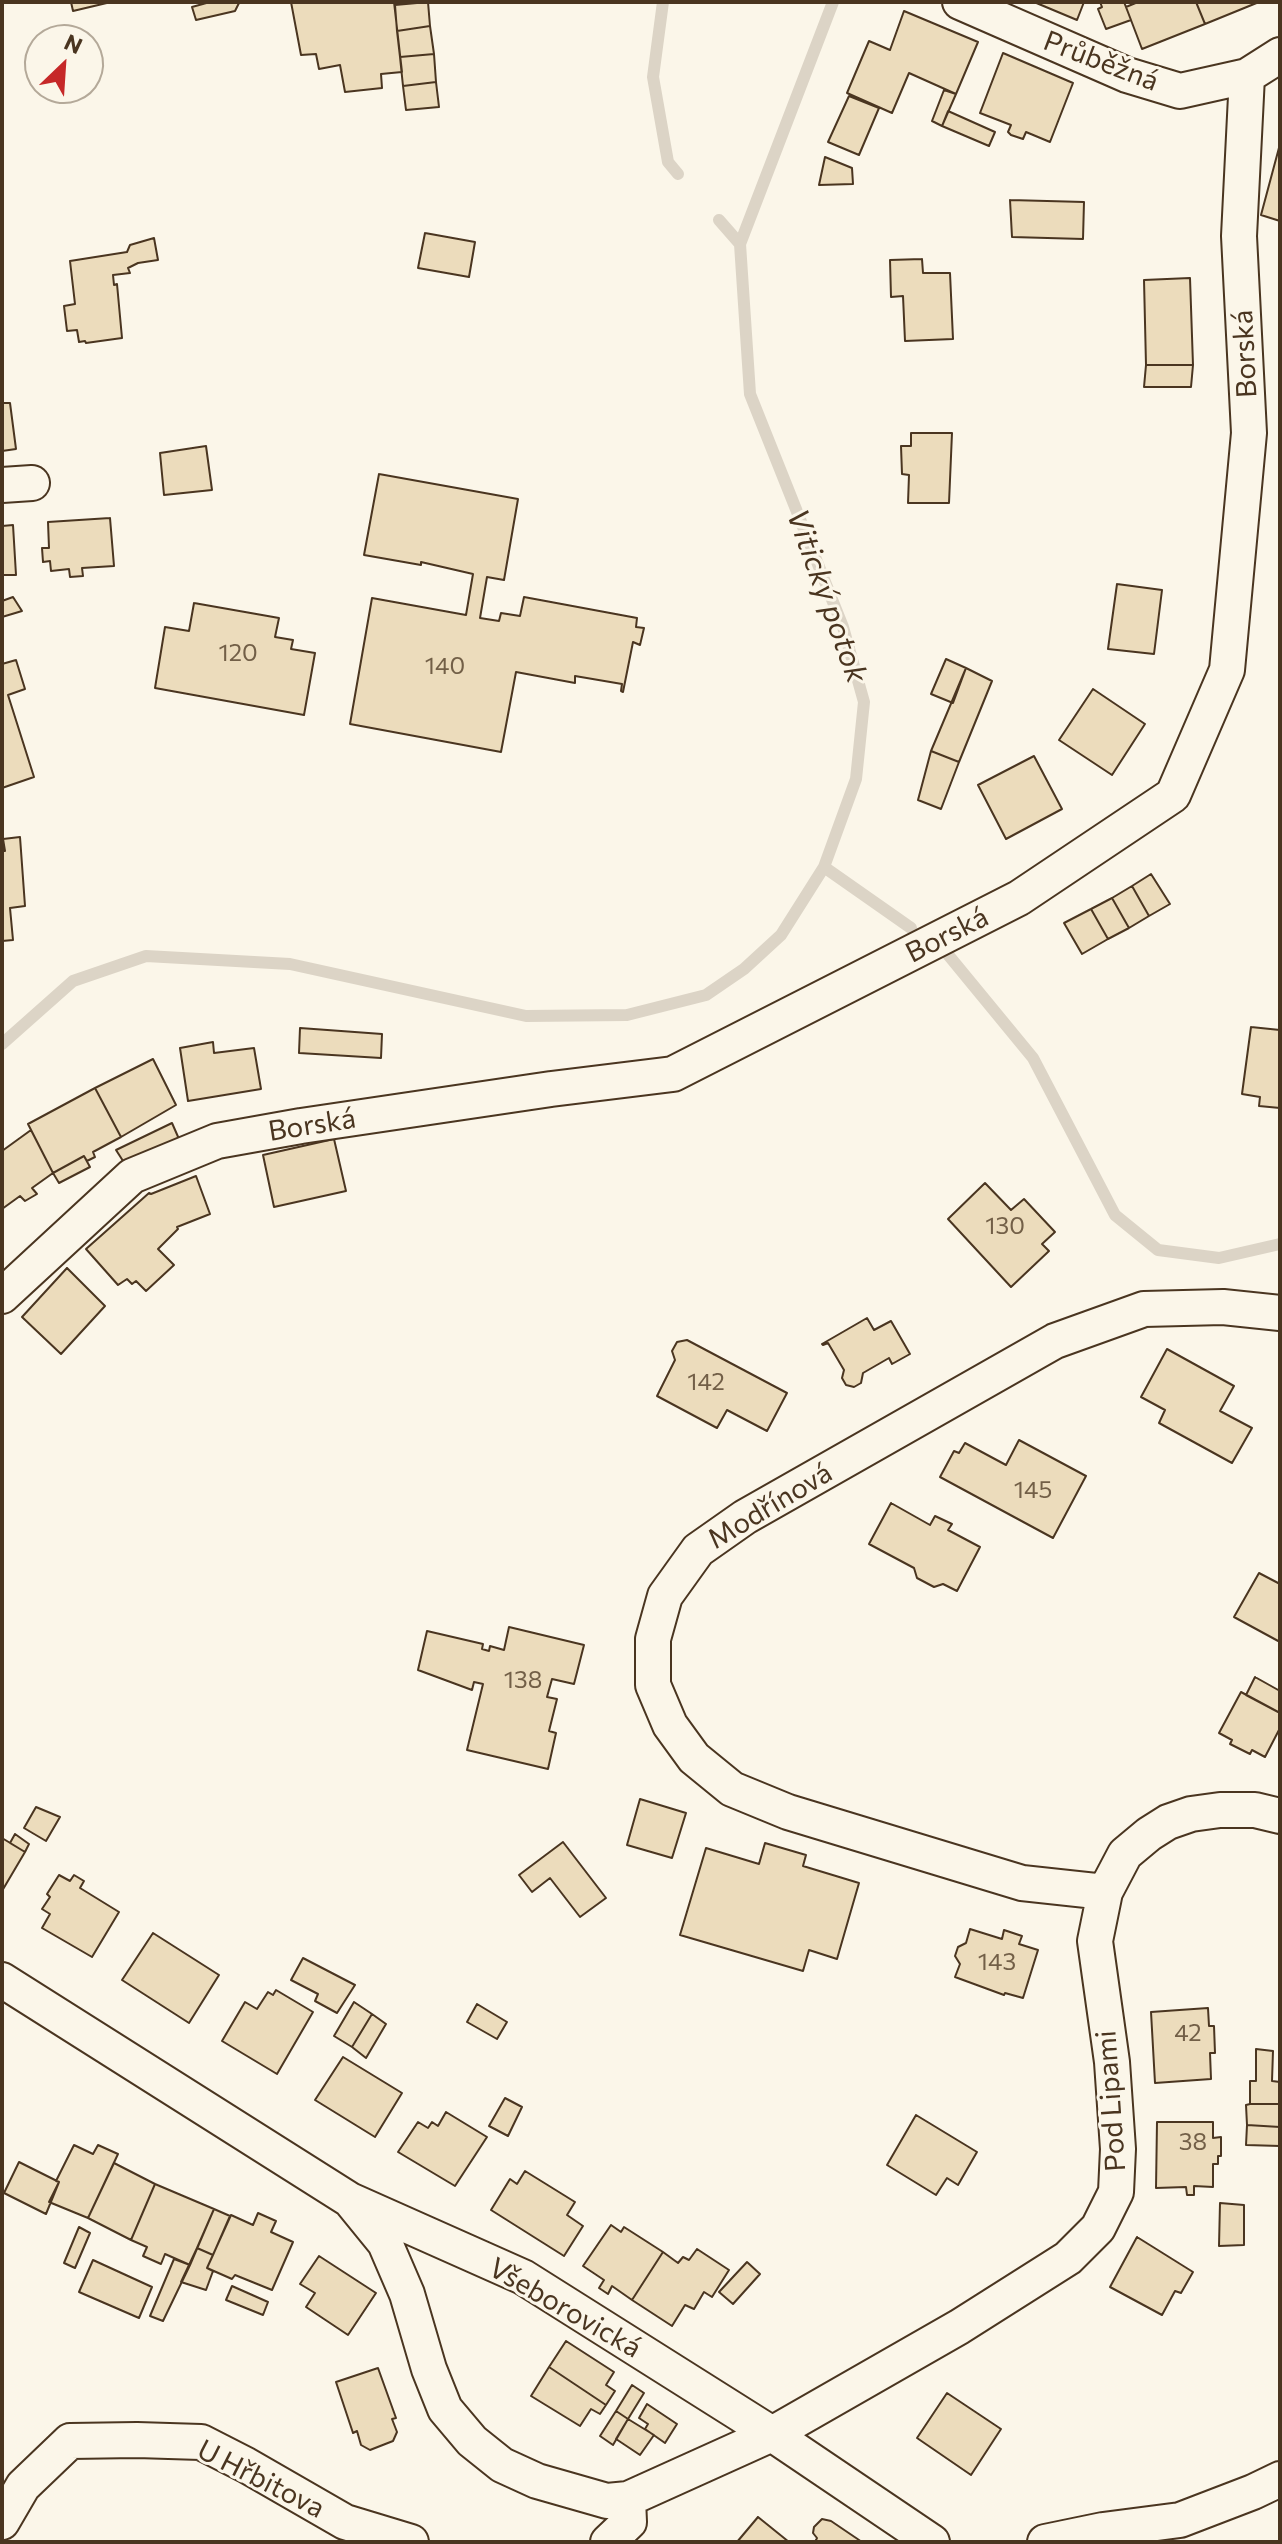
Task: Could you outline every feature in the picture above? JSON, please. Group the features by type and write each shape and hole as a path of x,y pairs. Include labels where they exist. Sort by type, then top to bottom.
{"street":[{"name":"Průběžná","path":"960,2 1127,75 1180,91 1247,76"},
{"path":"1247,76 1280,55"},
{"name":"Borská","path":"2,1296 132,1176 217,1141 535,1091 673,1074 1019,898 1173,795 1227,670 1249,433 1239,236 1247,76"},
{"name":"Modřínová","path":"1105,1892 1022,1883 788,1812 732,1789 694,1758 670,1725 653,1685 653,1639 665,1596 698,1550 745,1517 1055,1341 1144,1309 1223,1307 1280,1313"},
{"name":"Pod Lipami","path":"772,2434 1029,2284 1068,2258 1098,2228 1116,2192 1118,2149 1112,2062 1095,1941 1105,1892 1125,1854 1168,1822 1191,1814 1220,1810 1255,1810 1280,1816"},
{"name":"Všeborovická","path":"2,1980 350,2200 523,2277 772,2434 932,2542"},
{"name":"Všeborovická","path":"350,2200 385,2243 407,2294 429,2369 445,2409 472,2441 502,2465 537,2481 607,2501 625,2526 772,2434"},
{"name":"U Hřbitova","path":"2,2522 23,2486 70,2441 201,2442 345,2522 411,2542"},
{"path":"1045,2542 1103,2530 1180,2520 1280,2479"}],"building":[{"path":"71,2 111,2 73,11"},
{"path":"210,2 239,3 235,11 196,20 192,7"},
{"path":"291,2 394,2 402,72 381,74 382,88 345,92 340,65 319,69 316,54 301,55"},
{"path":"428,2 430,26 397,31 395,5"},
{"path":"1034,2 1084,2 1077,20"},
{"path":"1100,2 1124,2 1131,20 1106,29 1098,9 1102,7"},
{"path":"1138,2 1196,2 1205,24 1142,49 1126,7"},
{"path":"1196,2 1259,2 1205,24"},
{"path":"904,11 978,42 956,94 909,73 892,113 847,93 869,41 890,50"},
{"path":"430,26 434,54 400,57 397,31"},
{"path":"1003,53 1073,83 1050,142 1026,132 1023,139 1011,135 1008,132 1011,125 980,113"},
{"path":"434,54 436,82 403,86 400,57"},
{"path":"436,82 439,107 406,110 403,86"},
{"path":"944,90 956,94 942,126 932,121"},
{"path":"849,96 879,108 859,155 828,142"},
{"path":"948,111 995,132 989,146 942,126"},
{"path":"1280,144 1280,221 1261,215"},
{"path":"825,157 852,168 853,184 819,185"},
{"path":"1010,200 1084,202 1083,239 1012,237"},
{"path":"425,233 475,242 469,277 418,268"},
{"path":"154,238 158,260 138,263 128,268 130,273 113,275 114,285 117,284 122,338 79,342 77,330 67,331 64,306 75,304 70,261 127,252 130,245"},
{"path":"922,259 923,273 950,273 953,339 905,341 903,296 891,297 890,260"},
{"path":"1190,278 1193,365 1146,365 1144,280"},
{"path":"1146,365 1193,365 1191,387 1144,387"},
{"path":"2,403 10,403 16,449 2,451"},
{"path":"911,433 952,433 949,503 908,503 909,475 902,474 901,446 911,446"},
{"path":"206,446 212,490 164,495 160,453"},
{"path":"379,474 518,499 504,580 487,577 480,618 499,621 501,613 520,616 524,597 637,618 636,627 644,628 640,645 633,642 623,692 622,684 575,676 575,683 516,672 501,752 350,724 372,598 466,615 473,574 421,562 421,565 364,555"},
{"path":"110,518 114,566 82,568 83,576 70,577 69,569 51,571 50,561 43,562 42,548 49,548 48,522"},
{"path":"13,525 16,575 2,575 2,526"},
{"path":"1117,584 1162,590 1154,654 1108,649"},
{"path":"13,597 22,611 2,617 2,601"},
{"path":"194,603 279,618 275,637 293,640 291,649 315,653 304,715 155,688 165,627 189,631"},
{"path":"946,659 966,668 953,703 931,694"},
{"path":"16,660 25,689 8,695 34,777 2,788 2,664"},
{"path":"966,668 992,681 959,762 931,751"},
{"path":"1093,689 1145,724 1112,775 1059,740"},
{"path":"931,751 959,762 941,809 918,800"},
{"path":"1034,756 1062,809 1006,839 978,785"},
{"path":"20,837 25,906 10,908 13,940 2,941 3,839"},
{"path":"1151,874 1170,904 1149,916 1132,886"},
{"path":"1132,886 1149,916 1129,928 1112,898"},
{"path":"1112,898 1129,928 1108,939 1091,909"},
{"path":"1091,909 1108,939 1082,954 1064,923"},
{"path":"1251,1027 1280,1030 1280,1108 1259,1106 1260,1097 1242,1094"},
{"path":"300,1028 382,1034 381,1058 299,1053"},
{"path":"213,1042 214,1053 254,1048 261,1089 188,1101 180,1048"},
{"path":"153,1059 176,1105 121,1137 95,1088"},
{"path":"95,1088 121,1137 93,1152 95,1157 87,1161 84,1156 53,1173 28,1124"},
{"path":"172,1123 179,1139 125,1164 116,1150"},
{"path":"31,1130 53,1173 32,1188 37,1194 25,1201 20,1196 2,1209 2,1151"},
{"path":"334,1139 346,1191 274,1207 263,1155"},
{"path":"84,1156 90,1167 59,1183 53,1173"},
{"path":"196,1176 210,1214 177,1227 158,1249 174,1265 146,1291 136,1281 132,1284 127,1279 118,1285 86,1249 149,1193"},
{"path":"985,1183 1011,1210 1024,1199 1055,1232 1042,1244 1049,1251 1011,1287 948,1219"},
{"path":"67,1268 105,1306 61,1354 22,1317"},
{"path":"867,1318 874,1330 891,1321 910,1354 892,1364 889,1358 863,1373 861,1383 854,1387 846,1385 842,1378 844,1370 828,1343 822,1344"},
{"path":"687,1340 787,1393 767,1431 727,1410 717,1428 657,1396 675,1360 672,1351 677,1342"},
{"path":"1167,1349 1234,1386 1220,1411 1252,1428 1232,1463 1159,1423 1165,1410 1141,1397"},
{"path":"1019,1440 1086,1476 1053,1538 940,1477 954,1451 959,1453 965,1443 1006,1465"},
{"path":"891,1503 930,1525 935,1516 952,1524 948,1530 980,1547 957,1591 943,1584 934,1587 917,1578 914,1568 869,1544"},
{"path":"1259,1573 1280,1584 1280,1642 1234,1617"},
{"path":"509,1627 584,1645 574,1684 552,1679 547,1697 557,1699 549,1731 556,1733 548,1769 467,1750 483,1684 474,1682 472,1690 418,1670 427,1631 483,1644 482,1649 489,1651 490,1646 504,1650"},
{"path":"1255,1677 1280,1691 1280,1713 1246,1695"},
{"path":"1241,1692 1280,1713 1280,1728 1265,1757 1252,1750 1250,1754 1230,1744 1232,1740 1219,1733"},
{"path":"640,1799 686,1813 672,1858 627,1845"},
{"path":"36,1807 60,1817 46,1841 24,1828"},
{"path":"15,1834 29,1844 25,1852 10,1843"},
{"path":"2,1838 25,1852 2,1891"},
{"path":"563,1842 606,1898 580,1917 550,1878 532,1892 519,1875"},
{"path":"765,1843 806,1855 803,1866 859,1883 837,1959 809,1950 803,1971 680,1935 706,1848 759,1864"},
{"path":"59,1875 70,1881 74,1875 84,1881 80,1888 119,1912 92,1957 42,1928 50,1914 42,1909"},
{"path":"970,1929 1002,1939 1004,1930 1022,1936 1019,1944 1038,1950 1023,1998 1004,1995 955,1977 960,1964 955,1956 958,1947 966,1943"},
{"path":"153,1933 219,1975 189,2023 122,1980"},
{"path":"303,1958 355,1985 337,2013 315,2001 318,1994 291,1980"},
{"path":"276,1990 313,2012 277,2074 222,2041 245,2002 257,2009 268,1992 273,1995"},
{"path":"354,2002 372,2014 352,2047 334,2036"},
{"path":"477,2004 507,2022 497,2039 467,2022"},
{"path":"1208,2008 1209,2026 1214,2026 1215,2053 1210,2053 1211,2079 1155,2083 1151,2012"},
{"path":"372,2014 386,2024 366,2058 352,2047"},
{"path":"1256,2049 1273,2051 1272,2081 1280,2082 1280,2104 1250,2104 1250,2081 1256,2081"},
{"path":"343,2057 402,2093 375,2137 315,2100"},
{"path":"505,2098 522,2107 508,2136 489,2126"},
{"path":"1280,2104 1280,2127 1247,2125 1246,2105"},
{"path":"446,2112 487,2137 455,2186 398,2152 418,2122 428,2128 432,2122 438,2126"},
{"path":"916,2115 977,2152 958,2185 947,2178 936,2195 887,2165"},
{"path":"1157,2122 1213,2122 1213,2138 1221,2137 1221,2156 1218,2156 1218,2164 1213,2164 1213,2187 1194,2186 1194,2195 1187,2195 1186,2187 1156,2188"},
{"path":"1247,2125 1280,2127 1280,2146 1246,2145"},
{"path":"74,2145 93,2154 98,2145 118,2154 88,2218 49,2202"},
{"path":"19,2162 59,2182 46,2214 4,2193"},
{"path":"114,2163 155,2184 131,2240 88,2218"},
{"path":"525,2171 575,2202 567,2215 583,2226 564,2256 491,2210 510,2179 517,2184"},
{"path":"155,2184 214,2209 190,2265 165,2254 161,2264 143,2256 147,2247 131,2240"},
{"path":"1220,2203 1244,2205 1244,2245 1219,2246"},
{"path":"214,2209 230,2216 213,2255 197,2248"},
{"path":"258,2213 276,2221 271,2232 293,2242 272,2290 235,2275 232,2279 207,2268 231,2215 253,2225"},
{"path":"611,2225 621,2232 624,2227 663,2252 632,2300 612,2286 608,2294 599,2288 604,2280 583,2266"},
{"path":"79,2227 90,2233 75,2268 64,2263"},
{"path":"1137,2237 1193,2272 1181,2293 1175,2291 1162,2315 1110,2287"},
{"path":"197,2248 213,2255 207,2268 213,2271 206,2290 181,2282"},
{"path":"697,2249 729,2270 712,2297 704,2292 694,2309 685,2305 672,2326 632,2300 663,2252 678,2263 683,2257 689,2260"},
{"path":"319,2256 376,2293 348,2335 306,2307 315,2293 300,2284"},
{"path":"174,2259 190,2265 163,2321 150,2316"},
{"path":"93,2260 152,2287 139,2318 79,2292"},
{"path":"747,2262 760,2274 733,2304 719,2292"},
{"path":"232,2286 268,2302 263,2315 226,2300"},
{"path":"566,2341 614,2372 606,2385 615,2391 606,2405 549,2367"},
{"path":"549,2367 606,2405 600,2414 591,2409 580,2426 531,2396"},
{"path":"378,2368 396,2418 392,2419 397,2432 393,2441 370,2450 361,2445 357,2431 353,2433 336,2382"},
{"path":"632,2385 644,2393 628,2419 616,2411"},
{"path":"947,2393 1001,2429 971,2475 917,2438"},
{"path":"647,2404 677,2424 665,2443 645,2429 648,2424 639,2418"},
{"path":"616,2411 628,2419 613,2445 600,2436"},
{"path":"628,2419 654,2435 640,2455 616,2439"},
{"path":"758,2517 789,2542 737,2542"},
{"path":"822,2519 831,2521 862,2542 815,2542 814,2527"}],"waterway":[{"path":"663,2 653,77 668,162 678,174"},
{"name":"Vitický potok","path":"2,1044 73,981 146,956 290,964 526,1016 627,1015 706,995 744,969 781,935 824,867 856,779 864,702 843,627 750,394 740,244 833,2"},
{"path":"719,220 740,244"},
{"path":"824,867 911,928"},
{"path":"945,951 1033,1058 1115,1215 1158,1250 1219,1258 1280,1244"}]}
